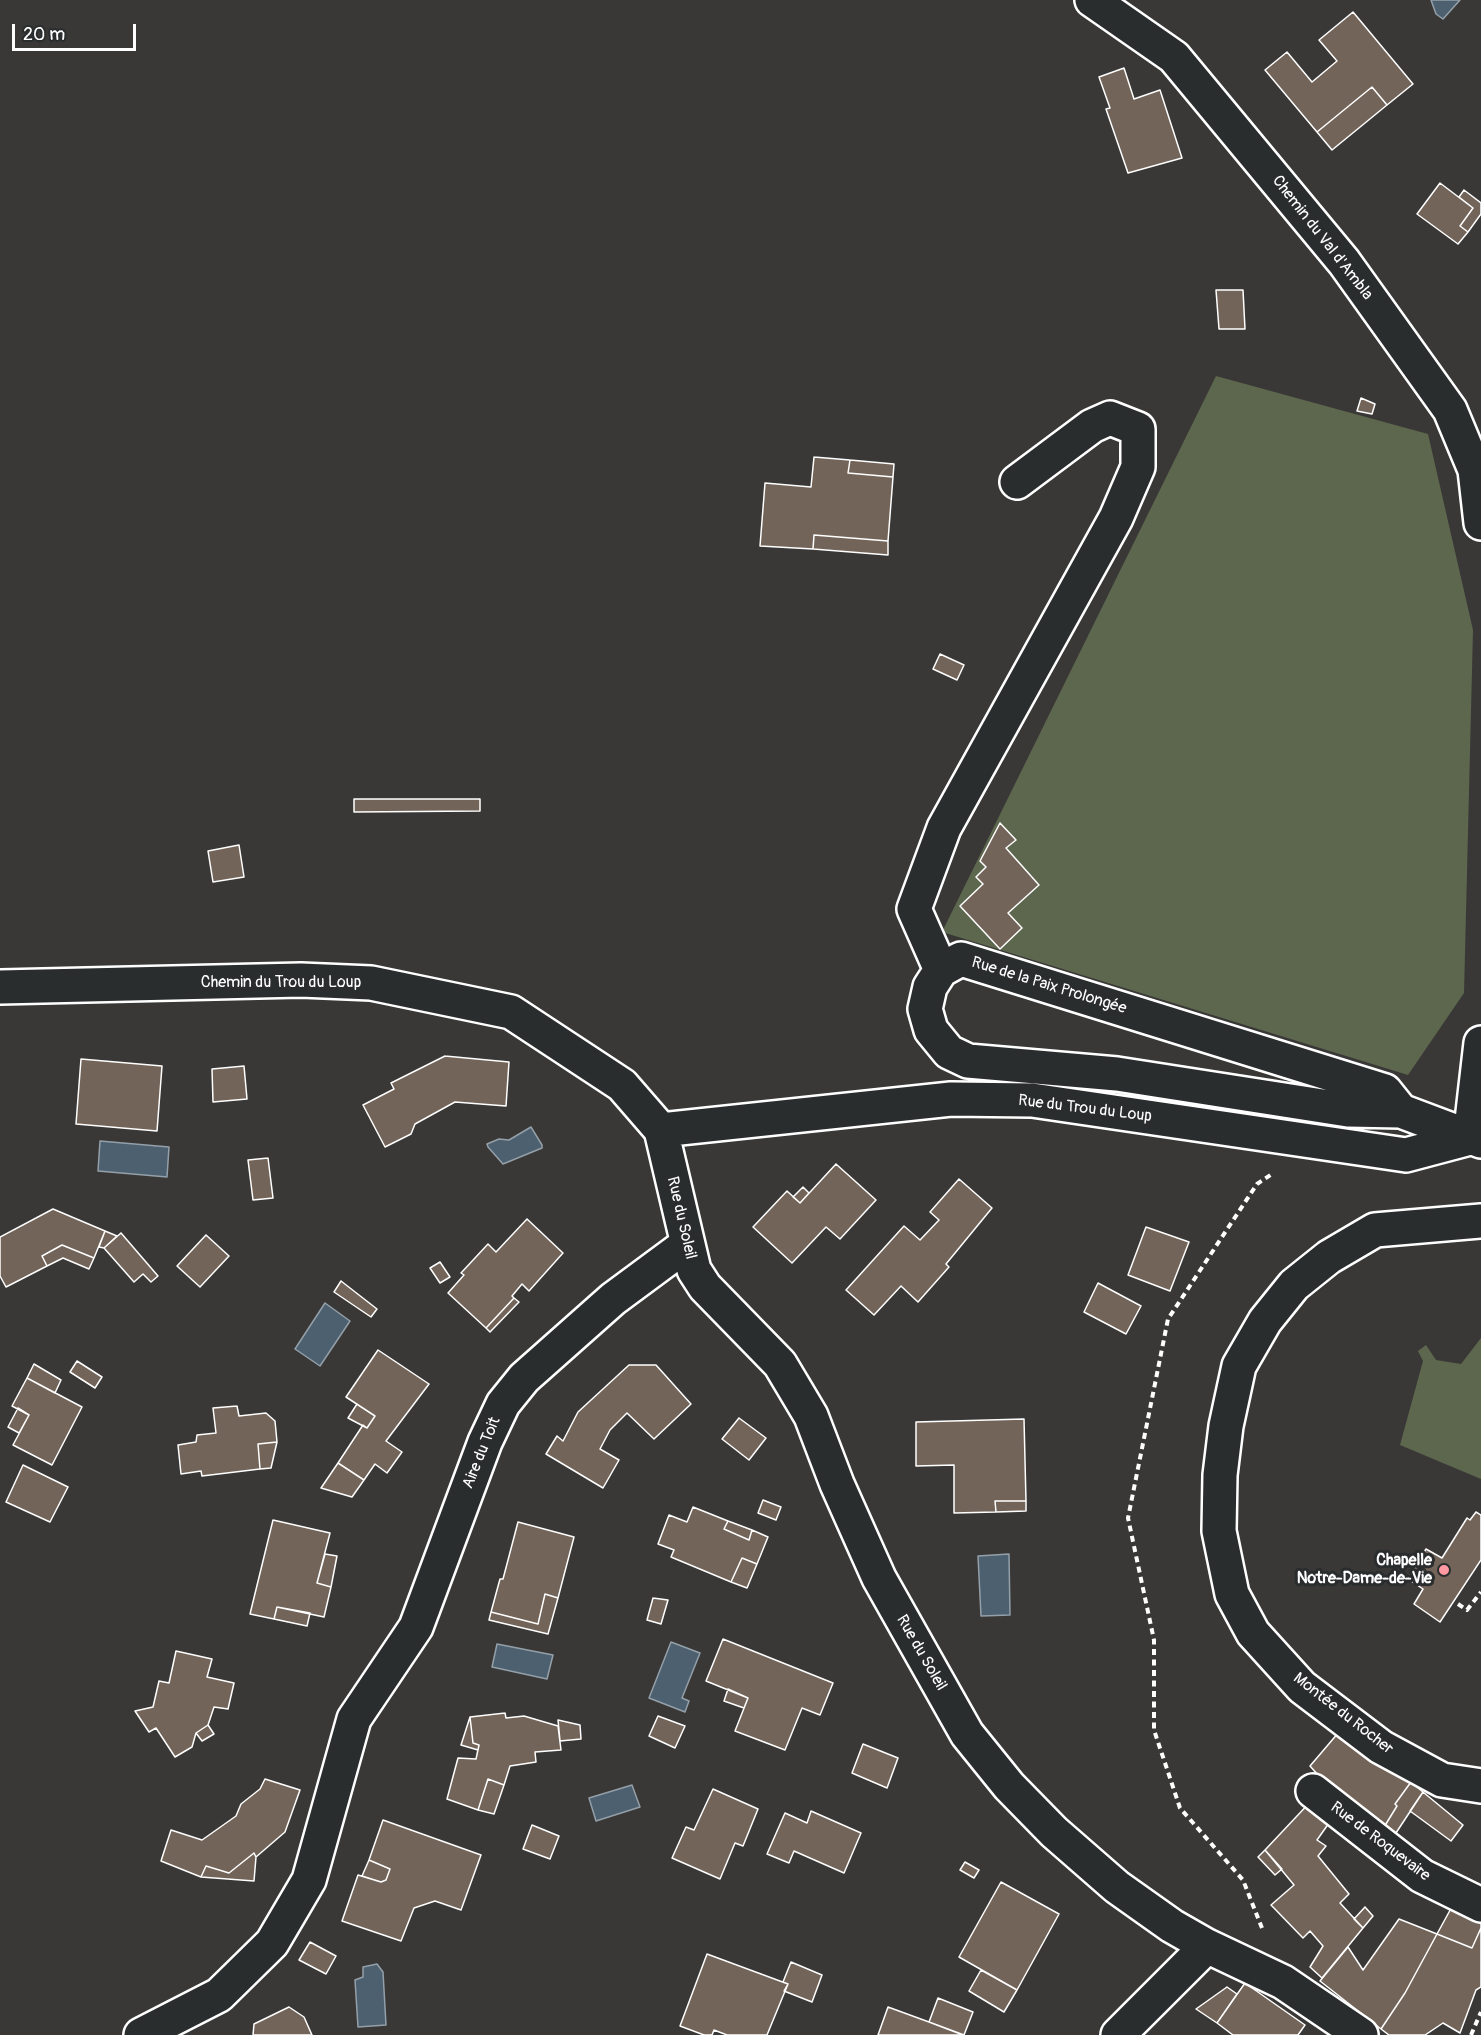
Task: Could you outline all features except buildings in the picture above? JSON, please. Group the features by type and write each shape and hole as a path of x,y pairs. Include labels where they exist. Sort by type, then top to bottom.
{"street":[{"name":"Chemin du Val d'Ambla","path":"1092,0 1174,57 1344,262 1450,411 1478,466 1481,523"},
{"path":"941,970 914,909 940,838 1116,518 1137,467 1138,429 1110,418 1092,426 1017,482"},
{"name":"Rue de la Paix Prolongée","path":"1401,1111 1385,1091 961,959 941,970 930,987 925,1009 932,1030 950,1052 968,1062 1117,1074 1348,1110 1401,1111 1475,1140"},
{"name":"Chemin du Trou du Loup","path":"0,987 301,980 371,982 512,1012 622,1085 661,1130"},
{"path":"1475,1140 1481,1043"},
{"name":"Rue du Trou du Loup","path":"661,1130 951,1099 1032,1100 1406,1155 1475,1140"},
{"name":"Rue du Soleil","path":"661,1130 686,1245 694,1270 705,1287 780,1364 812,1416 837,1484 879,1578 967,1734 1009,1786 1054,1832 1117,1887 1172,1926 1207,1946 1283,1982 1361,2035"},
{"name":"Montée du Rocher","path":"1478,1788 1442,1780 1381,1747 1302,1687 1253,1633 1232,1594 1219,1531 1220,1475 1226,1426 1239,1366 1265,1321 1294,1285 1329,1257 1375,1230 1481,1221"},
{"name":"Aire du Toit","path":"141,2035 219,1995 272,1943 309,1880 354,1719 416,1627 485,1442 503,1404 524,1378 613,1299 686,1245"},
{"name":"Rue de Roquevaire","path":"1313,1791 1422,1876 1481,1905"},
{"path":"1118,2035 1207,1946"}],"path":[{"path":"1458,1604 1467,1610 1481,1592"},
{"path":"1471,2035 1481,2012"}],"green space":[{"path":"1216,376 1428,434 1473,630 1464,993 1408,1075 942,932"},
{"path":"1481,1338 1481,1479 1400,1445 1423,1361 1418,1351 1426,1345 1436,1360 1461,1364"}],"water":[{"path":"1431,0 1460,0 1443,19 1436,14"},
{"path":"531,1127 542,1148 503,1164 488,1147 487,1144 499,1139 509,1140"},
{"path":"100,1141 169,1147 167,1177 98,1171"},
{"path":"325,1303 350,1321 320,1366 295,1349"},
{"path":"1009,1554 1010,1615 981,1616 978,1556"},
{"path":"671,1642 700,1653 682,1698 689,1701 685,1712 649,1698"},
{"path":"497,1644 553,1655 547,1679 492,1667"},
{"path":"632,1785 640,1807 596,1821 589,1798"},
{"path":"377,1964 383,1972 386,2025 358,2027 355,1980 363,1977 363,1967"}],"place":[{"name":"Chapelle Notre-Dame-de-Vie","path":"1444,1570"}]}
